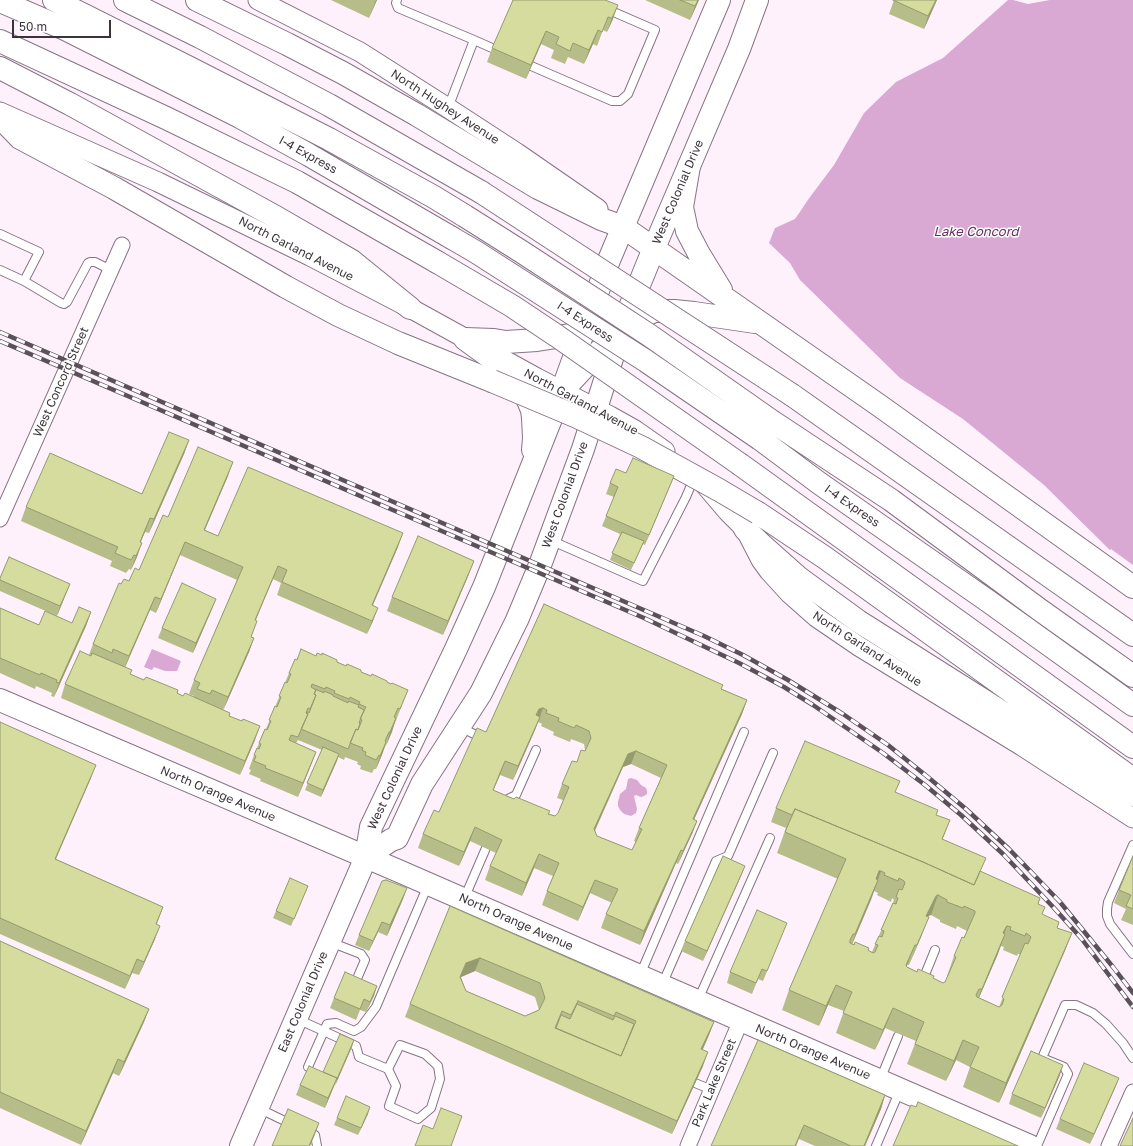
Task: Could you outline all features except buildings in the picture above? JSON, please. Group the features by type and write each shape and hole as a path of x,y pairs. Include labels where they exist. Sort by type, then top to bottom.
{"main road":[{"name":"I-4 Express","path":"0,0 65,29 240,117 309,155 482,256 646,360 760,439 819,483 981,596 1133,705"},
{"name":"I-4 Express","path":"54,0 329,139 434,197 465,216 642,331 773,422 891,500 1040,610 1133,676"},
{"path":"125,0 200,37 329,105 481,192 792,395 1133,635"},
{"path":"197,0 343,73 423,118 538,188 601,219 623,227 880,406 1133,587"},
{"name":"West Colonial Drive","path":"366,857 371,828 465,630 492,568 562,391 609,260 719,0"},
{"name":"West Colonial Drive","path":"366,857 397,838 422,784 481,693 521,611 583,449 625,320 739,49 757,0"},
{"path":"0,41 166,118 297,182 512,306 741,465 1133,747"},
{"path":"0,68 77,108 249,202 352,261 410,308"},
{"path":"0,117 20,138 114,188 261,274 338,315 422,354 569,413 641,447 719,490 751,521 831,562 1133,779"},
{"path":"689,166 682,207 687,231 699,254 728,299"},
{"path":"465,339 519,342 537,340 583,333 654,311 694,312 760,322"},
{"path":"562,391 625,320"},
{"path":"465,339 509,371 524,392 530,404 534,418 534,438 526,483"},
{"path":"751,521 763,546 799,578 842,610 885,639 1133,795"},
{"name":"North Orange Avenue","path":"0,700 428,884 600,963 639,976 698,1001 1030,1146"},
{"name":"East Colonial Drive","path":"241,1146 366,857"}],"street":[{"name":"North Hughey Avenue","path":"258,0 360,52 517,153 623,227"},
{"name":"North Garland Avenue","path":"0,112 95,153 202,202 310,256 410,308 635,430 696,475 728,512 751,521 761,560 769,571 790,594 830,627 914,681 1022,746 1133,818"},
{"name":"West Concord Street","path":"0,519 122,245"},
{"name":"Park Lake Street","path":"688,1146 741,1020"},
{"path":"1109,1146 1133,1092"}],"lane":[{"path":"397,0 396,3 398,8 612,101 620,101 628,94 655,30 586,0"},
{"path":"448,108 472,40"},
{"path":"0,234 39,252 24,281"},
{"path":"0,270 24,281 64,304 67,302 88,263 95,262 111,270"},
{"path":"549,539 643,581 696,475"},
{"path":"460,726 484,739"},
{"path":"639,976 744,732"},
{"path":"502,809 508,799 516,795 536,750"},
{"path":"662,986 716,861 728,856 772,754"},
{"path":"524,756 532,759"},
{"path":"698,1001 770,838"},
{"path":"1133,845 1107,909 1107,916 1110,924 1133,954"},
{"path":"464,900 486,848"},
{"path":"308,1067 327,1024 336,1023 354,1031 361,1027 376,1007 428,884"},
{"path":"329,942 361,954 365,960 356,981"},
{"path":"918,990 936,950"},
{"path":"1037,1146 1068,1074 1064,1067 1042,1058 1065,1005 1076,1005 1094,1013 1123,1042 1133,1058"},
{"path":"296,1019 356,1046 359,1057 388,1069 396,1086 389,1106 418,1119 431,1108 440,1079 438,1066 425,1054 400,1045 388,1069"},
{"path":"880,1081 898,1036"},
{"path":"695,1083 712,1090"},
{"path":"876,1146 900,1090"},
{"path":"257,1108 315,1135 317,1146"}],"water":[{"name":"Lake Concord","path":"1008,0 1028,4 1050,0 1133,0 1133,571 1044,485 963,419 900,378 800,280 790,263 769,243 775,228 795,219 834,165 864,113 896,82 943,58"},
{"path":"152,649 181,661 177,671 165,671 154,667 152,670 144,667"},
{"path":"631,778 637,780 646,788 647,794 641,797 636,795 634,796 637,809 636,813 631,816 624,814 620,810 618,802 620,794 626,789 628,779"}],"pier":[{"path":"1111,549 1133,565 1133,573 1109,552"}],"railway":[{"path":"0,332 704,636 743,655 788,680 843,714 888,745 966,809 1009,849 1060,902 1133,993"},
{"path":"0,341 644,618 739,663 784,687 883,753 961,815 1003,854 1081,938 1133,1007"}]}
